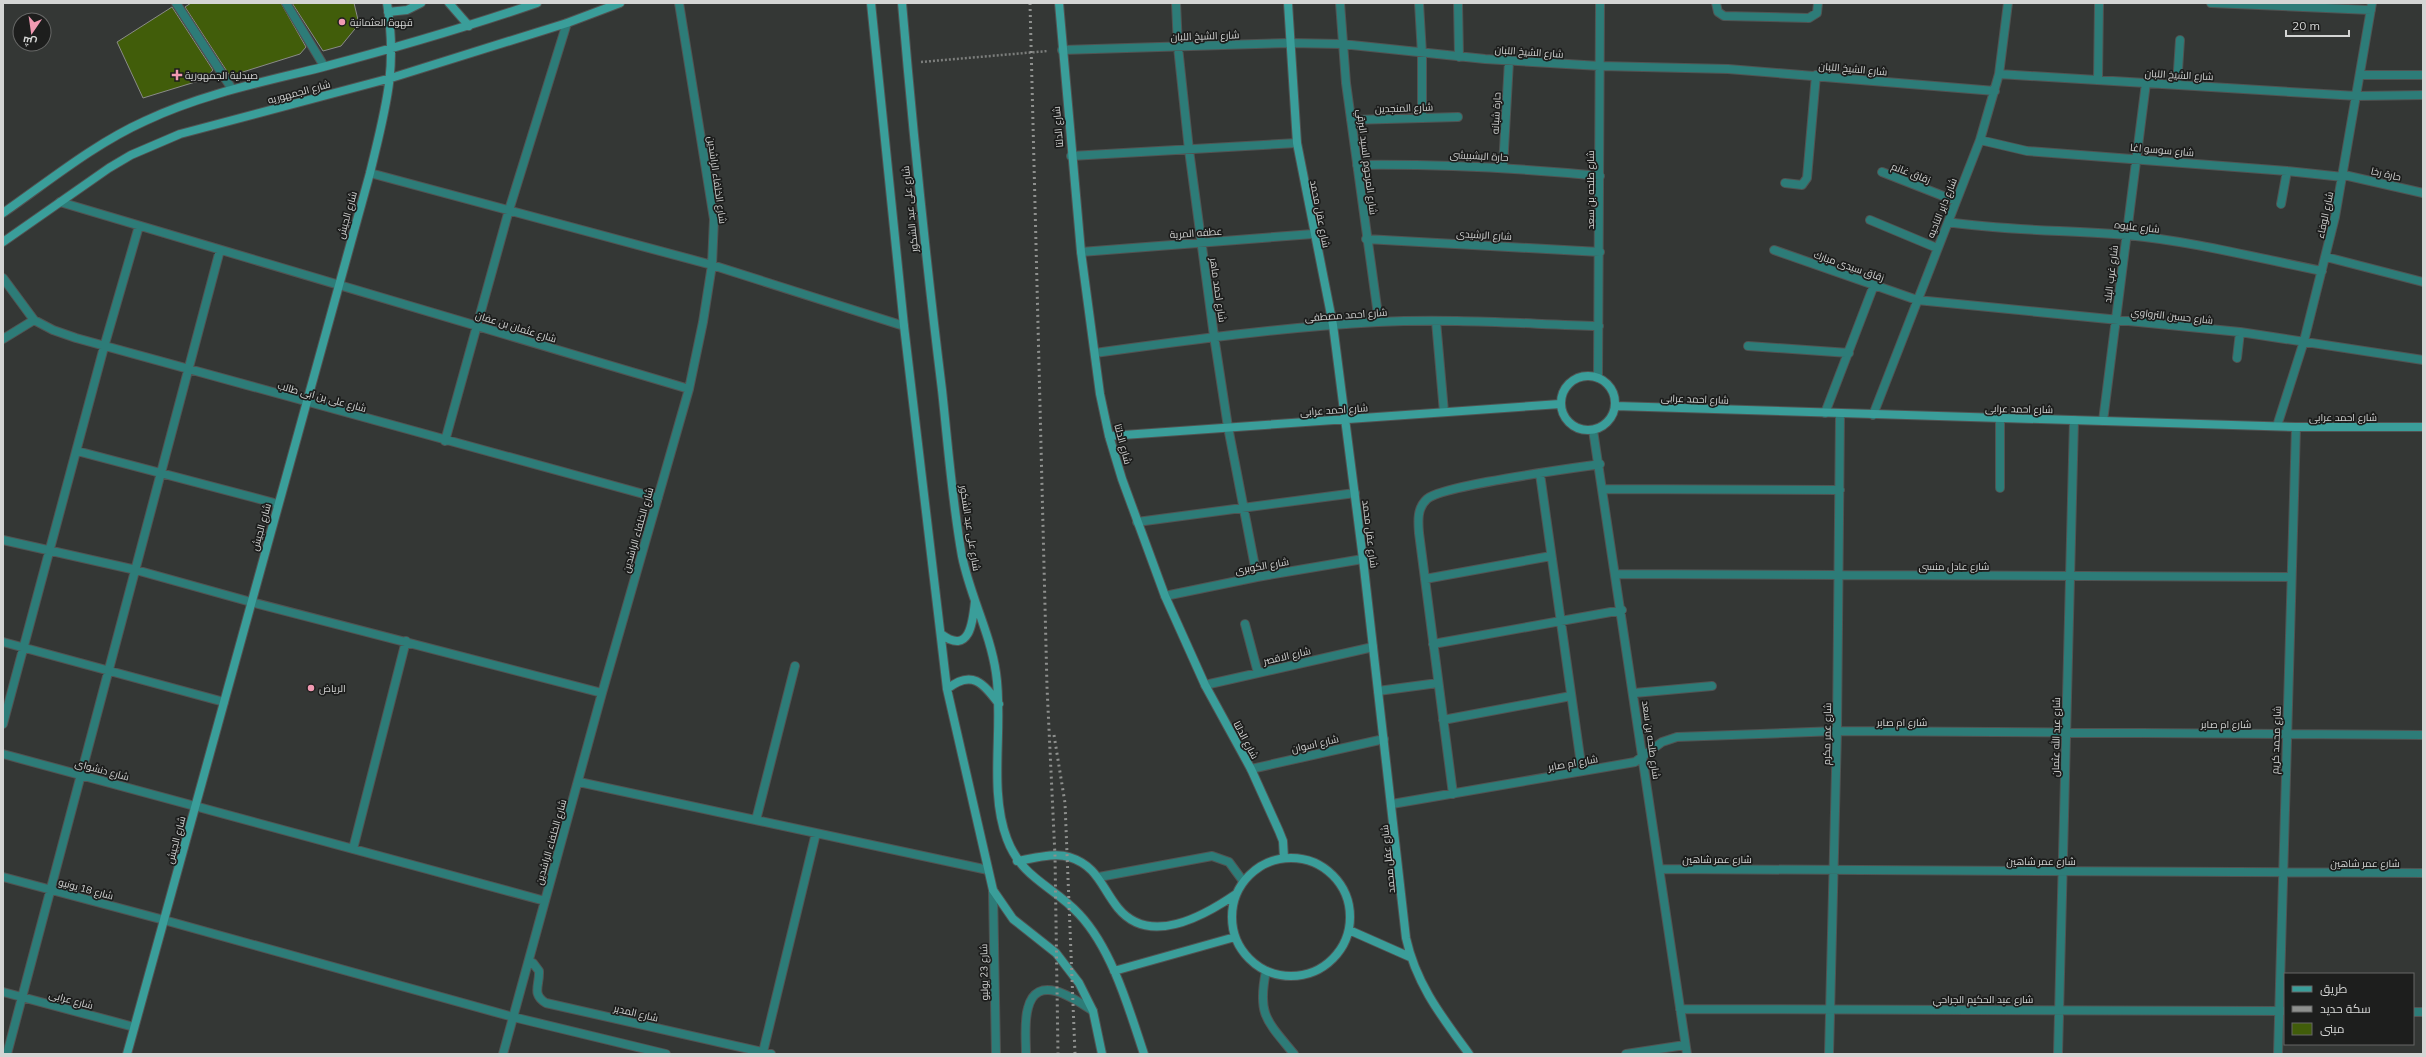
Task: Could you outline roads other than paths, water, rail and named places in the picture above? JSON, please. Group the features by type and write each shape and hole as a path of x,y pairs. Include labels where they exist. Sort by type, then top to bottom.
{"street":[{"path":"176,3 232,89"},
{"path":"286,3 324,66"},
{"name":"شارع الجيش","path":"127,1054 338,284 370,173 391,78 392,48 387,3"},
{"path":"388,12 407,10 421,3"},
{"path":"449,3 469,26"},
{"name":"شارع الجمهوريه","path":"3,213 112,137 172,109 232,89 392,48 469,26 537,3"},
{"name":"شارع الجمهوريه","path":"3,242 60,202 126,159 180,134 391,78 567,23 620,3"},
{"name":"شارع الخلفاء الراشدين","path":"503,1054 579,782 602,693 689,389 703,322 712,265 714,219 679,3"},
{"name":"شارع على عبد الشكور","path":"871,3 904,326 947,689 993,890 1013,920 1056,953 1079,983 1093,1011 1102,1054"},
{"name":"شارع على عبد الشكور","path":"902,3 920,217 957,522 962,556 989,640 996,672 999,704 998,789 1001,819 1006,838 1017,861 1028,873 1077,912 1090,928 1114,972 1126,999 1144,1054"},
{"name":"شارع الدلتا","path":"1059,3 1071,156 1081,252 1095,352 1109,436 1137,522 1165,596 1205,685 1251,769 1284,841 1284,858"},
{"name":"شارع احمد ماهر","path":"1176,3 1178,47 1189,150 1214,336 1228,427 1245,508 1257,577"},
{"name":"شارع عقل محمد","path":"1288,3 1297,143 1313,234 1333,325 1346,419 1364,559 1406,938 1410,957 1426,994 1469,1054"},
{"name":"شارع المرحوم السيد البرقي","path":"1340,3 1342,44 1351,120 1366,239 1379,322"},
{"path":"1419,3 1422,54 1422,118"},
{"path":"1458,3 1460,57"},
{"name":"شارع طلحه بن سعد","path":"1598,378 1600,252 1600,3"},
{"path":"1716,3 1718,12 1724,16 1809,18 1817,13 1818,3 1822,3"},
{"name":"شارع داير الناحيه","path":"1873,415 1980,140 1999,74 2008,3"},
{"path":"2098,80 2099,3"},
{"path":"2211,3 2371,6"},
{"name":"شارع الوفاء","path":"2277,426 2304,341 2326,257 2344,176 2371,6"},
{"path":"446,441 509,210 567,23"},
{"path":"2177,84 2180,40"},
{"name":"شارع الشيخ اللبان","path":"1062,50 1290,43 1342,44 1422,54 1509,61 1600,66 1728,69 1816,75 1995,91"},
{"name":"حارة شبانه","path":"1503,167 1509,61"},
{"name":"شارع الشيخ اللبان","path":"1999,74 2357,96 2423,95"},
{"path":"1785,183 1802,185 1807,178 1816,75"},
{"path":"2360,75 2423,75"},
{"name":"شارع غرب البلد","path":"2103,421 2146,83"},
{"name":"شارع المنجدين","path":"1351,120 1458,117"},
{"name":"شارع سوسو اغا","path":"1980,140 2027,151 2136,158 2344,176"},
{"path":"1071,156 1297,143"},
{"name":"حارة البشبيشى","path":"1357,165 1430,164 1503,167 1600,176"},
{"path":"2281,204 2287,171"},
{"name":"زقاق غانم","path":"1882,172 1956,201"},
{"path":"370,173 712,265 904,326"},
{"name":"حارة رخا","path":"2344,176 2423,192"},
{"name":"شارع عثمان بن عفان","path":"60,202 689,389"},
{"path":"1870,220 1937,248"},
{"name":"شارع عليوه","path":"1948,222 1996,229 2126,236 2198,246 2322,271"},
{"path":"3,724 22,647 77,451 104,347 139,226"},
{"name":"عطفه المرية","path":"1081,252 1313,234"},
{"name":"شارع الرشيدى","path":"1366,239 1600,252"},
{"path":"7,1054 220,250"},
{"name":"زقاق سيدى مبارك","path":"1774,250 1917,300"},
{"path":"2326,257 2423,282"},
{"name":"شارع على بن ابى طالب","path":"3,278 34,320 53,330 104,347 658,498"},
{"path":"1825,413 1874,285"},
{"name":"شارع حسين الترواوي","path":"1917,300 2240,332 2423,360"},
{"path":"3,339 34,320"},
{"path":"1436,321 1444,412"},
{"name":"شارع احمد مصطفى","path":"1095,352 1214,336 1379,322 1436,321 1599,326"},
{"path":"2237,358 2240,332"},
{"path":"1748,346 1848,353"},
{"path":"1587,376 1598,378 1611,389 1615,406 1608,421 1594,430 1586,430 1571,424 1565,418 1560,404 1562,393 1568,384 1577,378 1587,376"},
{"name":"شارع احمد عرابى","path":"1109,436 1560,404"},
{"name":"شارع احمد عرابى","path":"1615,406 2296,427 2423,427"},
{"name":"شارع عمر مكرم","path":"1829,1054 1837,731 1840,414"},
{"path":"2000,418 2000,488"},
{"name":"شارع عبد الله عثمان","path":"2058,1054 2074,420"},
{"name":"شارع محمد كريم","path":"2278,1054 2282,1011 2282,872 2296,427"},
{"name":"شارع طلحه بن سعد","path":"1594,430 1622,610 1686,1054"},
{"path":"77,451 278,504"},
{"path":"1453,794 1418,523 1422,506 1428,499 1438,494 1468,486 1600,464"},
{"path":"1540,474 1550,556 1561,621 1582,771"},
{"path":"1604,489 1840,490"},
{"path":"1137,522 1355,493"},
{"path":"3,540 136,570 251,602 602,693"},
{"path":"1425,579 1550,556"},
{"name":"شارع الكوبرى","path":"1165,596 1257,577 1364,559"},
{"name":"شارع عادل منسى","path":"1616,574 2291,577"},
{"path":"941,634 949,640 958,641 966,637 972,630 976,600"},
{"path":"1433,644 1622,610"},
{"path":"1245,624 1258,673"},
{"path":"353,850 406,641"},
{"path":"3,642 224,702"},
{"name":"شارع الاقصر","path":"1205,685 1373,647"},
{"path":"756,820 795,666"},
{"path":"947,689 955,682 965,679 975,680 984,684 999,704"},
{"path":"1378,691 1438,683"},
{"path":"1634,693 1712,686"},
{"path":"1443,720 1571,696"},
{"name":"شارع ام صابر","path":"1392,804 1635,762 1662,742 1677,737 1837,731 2423,735"},
{"name":"شارع اسوان","path":"1251,769 1384,738"},
{"name":"شارع دنشواى","path":"3,754 545,901"},
{"path":"579,782 988,870"},
{"path":"767,1053 816,833"},
{"path":"1017,861 1067,856 1089,867 1099,877 1117,908 1128,918 1143,926 1159,928 1197,918 1236,894"},
{"path":"1099,877 1212,856 1229,862 1243,881"},
{"path":"1284,858 1300,858 1316,863 1329,872 1340,884 1347,898 1350,914 1349,930 1344,944 1335,956 1324,966 1310,973 1296,976 1280,975 1266,971 1253,962 1242,951 1235,937 1231,923 1232,908 1236,894 1243,881 1254,870 1268,862 1284,858"},
{"name":"شارع عمر شاهين","path":"1660,869 2423,873"},
{"name":"شارع 18 يونيو","path":"3,877 514,1017"},
{"name":"شارع 23 يوليو","path":"993,890 996,1054"},
{"path":"1349,930 1410,957"},
{"path":"1114,972 1235,937"},
{"name":"شارع المدير","path":"529,961 533,963 539,971 536,991 541,1000 546,1003 767,1053"},
{"path":"1266,971 1262,991 1263,1011 1294,1054"},
{"path":"1026,1054 1027,1009 1030,999 1038,992 1048,989 1058,990 1093,1011"},
{"name":"شارع عرابى","path":"3,992 134,1027"},
{"name":"شارع عبد الحكيم الجراحي","path":"1680,1009 2059,1009 2282,1011"},
{"path":"514,1017 666,1054"},
{"path":"1626,1054 1685,1045"}],"railway":[{"path":"1030,3 1047,687 1055,856 1058,1054"},
{"path":"1054,735 1065,803 1075,1054"}],"place":[{"name":"قهوة العثمانية","path":"342,22"},
{"name":"صيدلية الجمهورية","path":"177,75"},
{"name":"الرياض","path":"311,688"}]}
